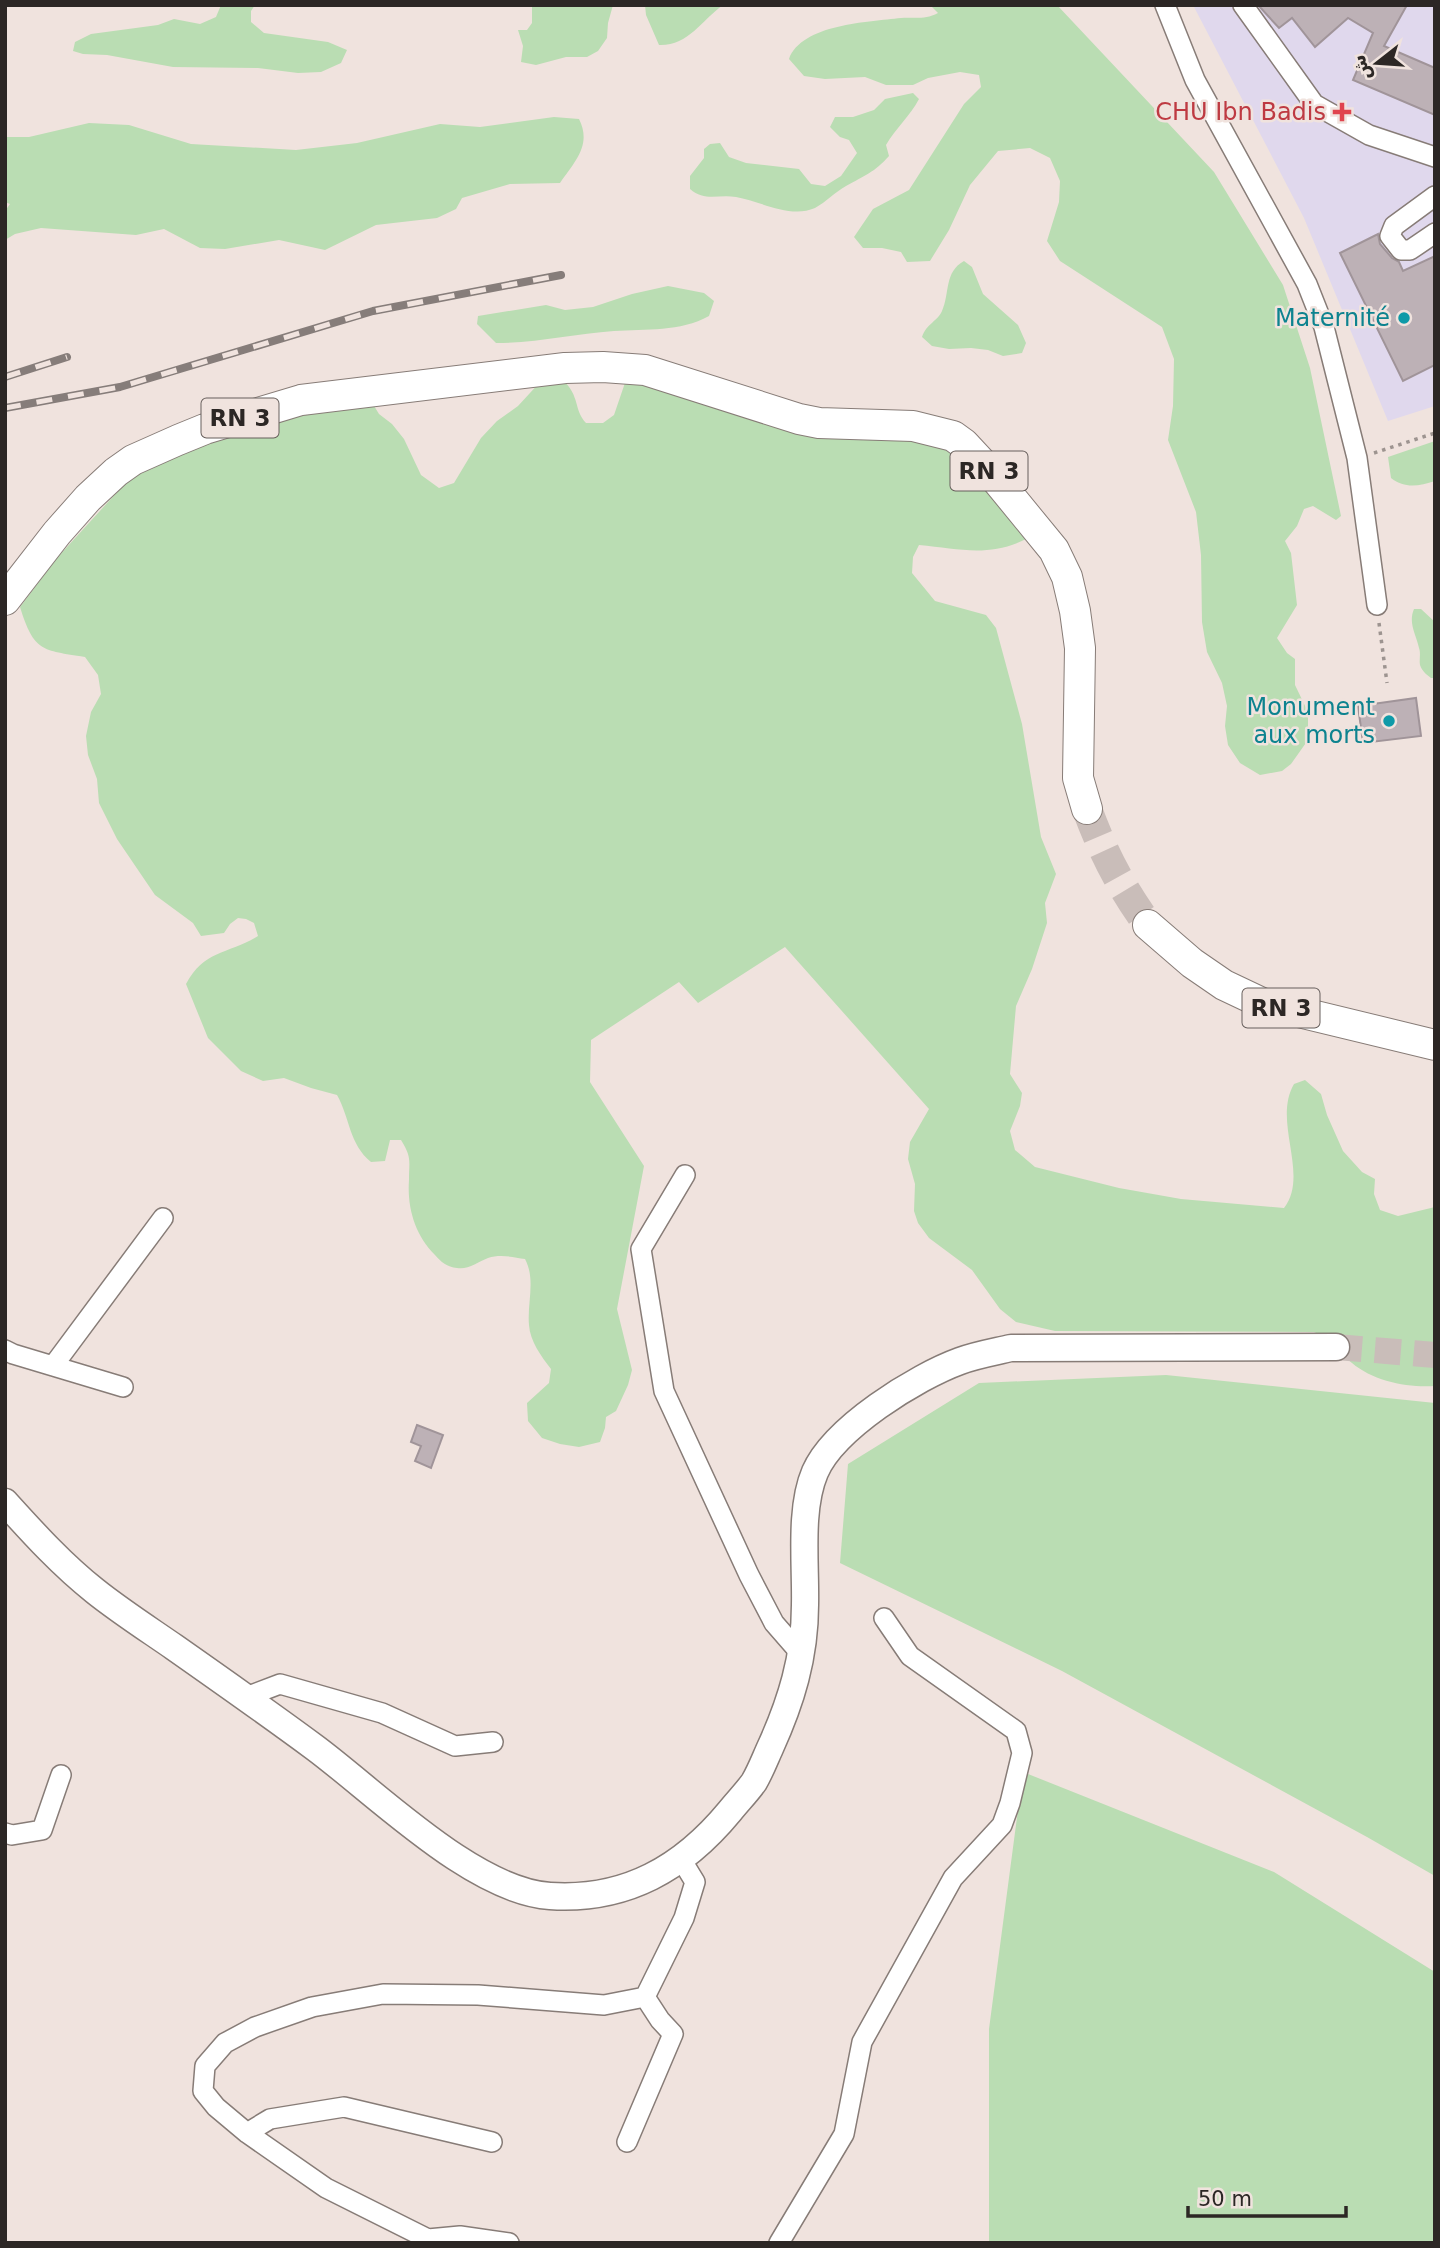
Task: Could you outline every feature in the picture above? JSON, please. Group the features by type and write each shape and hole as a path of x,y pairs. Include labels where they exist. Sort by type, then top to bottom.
{"main road":[{"name":"RN 3","path":"5,600 57,533 116,472 133,460 205,429 301,400 541,371 603,367 645,370 799,419 819,423 913,426 953,436 964,444 1054,550 1067,577 1076,611 1080,648 1078,778 1087,809"},
{"name":"RN 3","path":"1148,925 1192,963 1224,985 1262,1003 1435,1045"},
{"path":"5,1502 52,1554 96,1592 345,1770 425,1836 510,1888 549,1896 600,1894 638,1884 681,1859 712,1832 754,1782 788,1710 799,1673 805,1611 806,1518 814,1473 825,1453 844,1432 912,1385 959,1361 1011,1348 1336,1347"}],"street":[{"path":"1165,5 1195,80 1307,284 1324,327 1357,458 1377,605"},
{"path":"1243,5 1314,104 1369,135 1435,157"},
{"path":"1435,196 1394,226 1390,236 1401,250 1410,250 1435,233"},
{"path":"685,1175 641,1249 664,1391 774,1623 801,1654"},
{"path":"53,1366 163,1218"},
{"path":"5,1350 123,1387"},
{"path":"779,2243 844,2134 862,2042 953,1878 1002,1825 1022,1753 1016,1731 909,1656 884,1618"},
{"path":"246,1697 280,1684 382,1713 455,1746 493,1742"},
{"path":"5,1833 12,1835 42,1830 61,1775"},
{"path":"645,1997 684,1918 695,1882 681,1859"},
{"path":"509,2243 460,2236 428,2241 326,2188 247,2133 216,2107 203,2091 205,2066 225,2043 254,2027 312,2007 383,1994 478,1995 604,2005 645,1997"},
{"path":"627,2142 673,2035 645,1997"},
{"path":"247,2133 270,2119 345,2107 492,2142"}],"path":[{"path":"1357,458 1435,433"},
{"path":"1377,605 1387,683"}],"shaded area":[{"name":"CHU Ibn Badis","path":"1193,5 1435,5 1435,406 1388,421 1304,218"}],"green space":[{"path":"221,5 255,5 251,11 251,22 264,33 328,42 347,50 341,63 321,72 298,73 258,68 173,67 73,51 75,42 91,34 158,25 174,19 200,24 216,17"},
{"path":"532,5 613,5 607,38 598,51 587,57 566,57 536,65 521,62 523,46 518,30 527,30 532,23"},
{"path":"645,5 723,5 686,37 659,45 646,15"},
{"path":"930,5 1057,5 1214,172 1283,285 1310,368 1341,516 1336,520 1313,506 1304,509 1297,526 1285,541 1291,553 1297,605 1277,638 1287,653 1295,659 1295,685 1308,712 1308,740 1291,764 1282,771 1260,775 1240,763 1228,745 1225,726 1227,706 1222,683 1207,652 1202,622 1201,555 1196,512 1168,440 1173,406 1174,359 1162,327 1060,261 1047,241 1059,202 1060,181 1050,158 1030,148 998,151 970,185 949,230 930,261 907,262 901,252 863,248 854,237 873,209 909,190 964,104 981,87 979,75 960,72 928,78 913,85 886,85 865,77 825,79 804,76 789,59 796,47 821,32 854,24 924,17 938,13"},
{"path":"913,93 919,99 886,145 889,156 874,170 842,188 815,208 805,211 785,210 736,197 701,195 690,189 690,176 704,158 704,149 710,144 720,143 729,157 746,163 799,169 811,184 825,186 841,176 857,153 849,140 840,137 830,127 835,117 853,117 874,110 885,99"},
{"path":"554,117 579,119 584,137 576,160 560,183 510,184 462,198 456,209 437,218 376,225 325,250 279,240 225,249 200,248 164,229 136,235 41,228 15,234 5,240 5,211 10,204 5,202 5,137 29,137 89,123 129,125 191,144 296,150 357,143 440,124 480,127"},
{"path":"964,261 972,267 983,294 1018,325 1026,343 1022,353 1003,356 988,350 949,349 932,346 922,337 942,311 950,277"},
{"path":"668,286 704,293 714,301 709,316 675,327 599,332 511,343 496,343 477,324 478,316 546,305 565,310 593,307"},
{"path":"627,377 906,435 939,445 952,453 1030,537 1016,544 989,550 919,545 913,557 912,573 935,601 986,615 996,628 1022,724 1041,837 1056,874 1045,903 1047,923 1016,1006 1010,1074 1022,1093 1010,1131 1015,1150 1035,1167 1119,1188 1181,1199 1284,1208 1291,1194 1293,1180 1288,1099 1294,1084 1305,1080 1321,1094 1343,1151 1362,1172 1375,1179 1374,1194 1380,1210 1398,1216 1435,1207 1435,1386 1414,1386 1380,1379 1360,1369 1330,1342 1314,1332 1055,1331 1016,1322 1000,1309 972,1270 929,1238 918,1223 914,1211 915,1184 908,1159 910,1142 929,1109 785,947 698,1003 679,982 591,1040 590,1082 644,1166 617,1309 632,1370 616,1411 606,1417 600,1442 579,1447 560,1444 542,1438 528,1421 527,1403 549,1383 551,1369 531,1337 531,1283 525,1259 493,1257 461,1268 444,1264 417,1230 409,1201 409,1159 401,1140 390,1140 385,1161 371,1162 358,1147 337,1095 284,1078 263,1081 241,1071 208,1038 186,984 193,973 209,959 258,936 254,923 238,918 224,933 201,936 193,923 155,895 117,839 99,803 97,779 88,755 86,736 91,712 101,694 98,675 85,657 49,650 35,641 20,607 56,559 130,478 183,451 245,426 371,401 379,414 392,424 404,439 421,475 439,488 454,483 481,438 497,421 518,406 541,381 562,379 575,397 579,413 586,423 603,423 614,415"},
{"path":"1435,441 1435,481 1412,486 1391,478 1388,457"},
{"path":"1414,609 1421,609 1435,622 1435,678 1428,676 1420,665 1420,650 1412,624"},
{"path":"1166,1375 1435,1403 1435,1876 1062,1671 840,1563 848,1464 979,1383"},
{"path":"1023,1772 1274,1872 1435,1972 1435,2243 989,2243 989,2029"}],"building":[{"path":"1258,5 1407,5 1384,46 1435,68 1435,115 1353,80 1373,33 1348,18 1315,47 1292,18 1279,28"},
{"name":"Maternité","path":"1378,234 1380,244 1399,262 1403,271 1435,256 1435,365 1403,381 1340,253"},
{"name":"Monument aux morts","path":"1416,698 1421,736 1363,743 1358,706"},
{"path":"417,1425 443,1435 431,1468 415,1461 421,1446 411,1442"}],"tunnel":[{"path":"1087,809 1113,869 1148,925"},
{"path":"1336,1347 1435,1355"}],"railway":[{"path":"5,408 120,387 373,311 561,275"},
{"path":"5,377 67,357"}],"place":[{"name":"CHU Ibn Badis","path":"1342,112"},
{"name":"Maternité","path":"1404,318"},
{"name":"Monument aux morts","path":"1389,721"}]}
